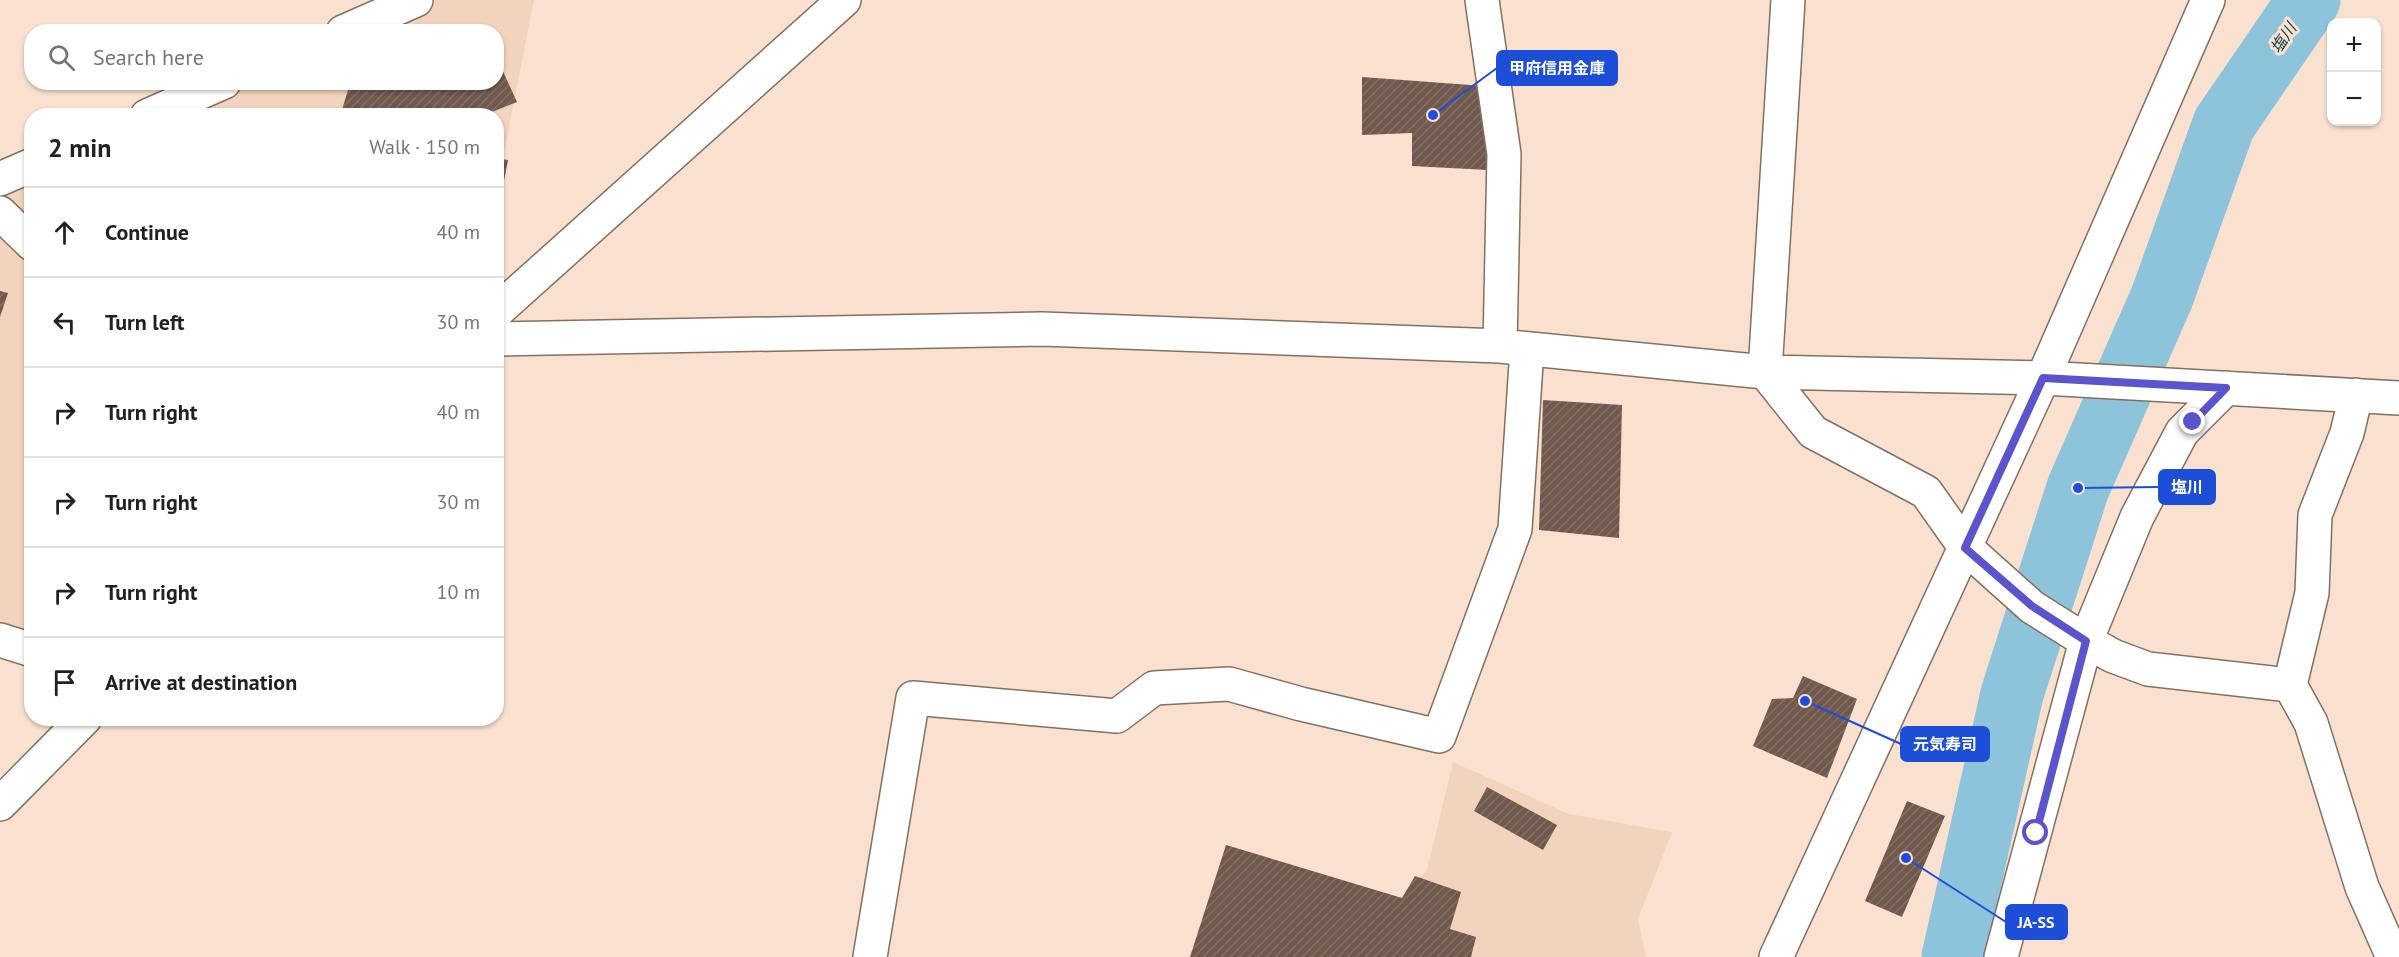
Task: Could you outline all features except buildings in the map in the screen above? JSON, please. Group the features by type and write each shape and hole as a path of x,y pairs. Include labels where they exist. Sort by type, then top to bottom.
{"street":[{"path":"361,24 416,0"},
{"path":"504,305 844,0"},
{"path":"870,957 914,698 1117,716 1154,688 1229,684 1301,704 1439,736 1515,529 1513,347 1504,154 1482,0"},
{"path":"1788,0 1766,372 1813,432 1926,492 1965,548 2032,606 2086,641 2113,656 2148,669 2290,685"},
{"path":"1776,957 2043,378 2208,0"},
{"path":"165,108 206,90"},
{"path":"0,179 24,168"},
{"path":"0,213 24,236"},
{"path":"504,339 1042,329 1513,347 1766,372 2043,378 2399,398"},
{"path":"2001,957 2086,641 2137,517 2182,432 2226,388"},
{"path":"2356,395 2347,433 2315,515 2312,593 2290,685 2311,723 2362,887 2393,957"},
{"path":"0,640 24,648"},
{"path":"0,804 77,726"}],"shaded area":[{"path":"416,0 534,0 504,152 504,108 166,108 208,90 504,90 504,24 359,24"},
{"path":"24,168 24,638 0,631 0,179"},
{"path":"1453,762 1569,814 1672,832 1638,919 1646,957 1190,957 1226,845 1402,898 1427,870"}],"waterway":[{"name":"塩川","path":"1953,957 2012,694 2078,488 2162,297 2224,124 2309,0"}],"place":[{"name":"甲府信用金庫","path":"1433,115"},
{"name":"塩川","path":"2078,488"},
{"name":"元気寿司","path":"1805,701"},
{"name":"JA-SS","path":"1906,858"}],"route":[{"path":"2036,833 2086,641 2032,606 1965,548 2043,378 2226,388 2193,422"}]}
